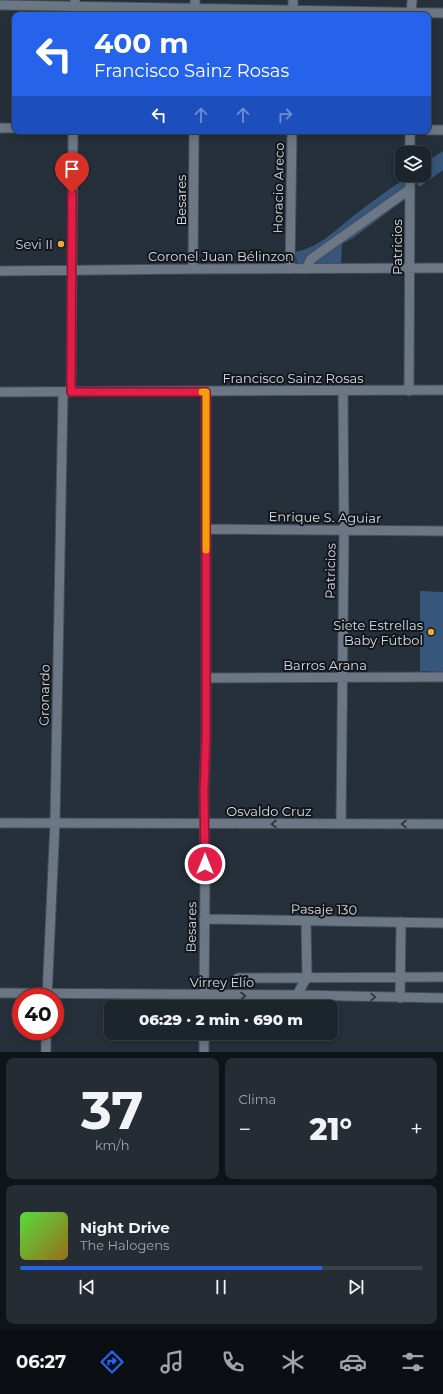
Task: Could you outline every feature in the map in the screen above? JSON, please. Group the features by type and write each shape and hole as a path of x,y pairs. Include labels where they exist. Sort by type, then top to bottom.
{"street":[{"path":"293,0 293,12"},
{"path":"411,12 412,0"},
{"path":"0,5 195,8 273,12"},
{"path":"431,13 443,13"},
{"path":"0,128 12,128"},
{"path":"431,130 443,130"},
{"name":"Gronardo","path":"47,988 55,822 67,393 72,292 73,134"},
{"name":"Besares","path":"193,269 194,134"},
{"name":"Horacio Areco","path":"290,269 292,134"},
{"path":"410,134 410,146"},
{"name":"Patricios","path":"410,182 410,390"},
{"path":"306,269 311,259 410,189"},
{"name":"Coronel Juan Bélinzon","path":"0,271 443,268"},
{"name":"Francisco Sainz Rosas","path":"0,392 67,393 443,390"},
{"name":"Patricios","path":"341,824 344,530 343,391"},
{"name":"Besares","path":"204,1000 206,392"},
{"name":"Enrique S. Aguiar","path":"206,528 443,531"},
{"name":"Barros Arana","path":"206,678 443,677"},
{"name":"Osvaldo Cruz","path":"0,823 443,824"},
{"name":"Pasaje 130","path":"204,919 306,922 443,923"},
{"path":"296,996 307,977 306,922"},
{"path":"400,922 400,998"},
{"name":"Virrey Elío","path":"238,978 443,977"},
{"name":"Virrey Elío","path":"0,993 12,994"},
{"name":"Virrey Elío","path":"64,995 443,998"},
{"path":"46,1040 46,1052"},
{"path":"204,1040 204,1052"}],"shaded area":[{"path":"443,151 443,170 431,179 431,159"},
{"path":"400,182 408,182 408,197 353,238 342,244 341,265 301,265 297,263 295,252 319,243"},
{"path":"417,182 426,182 421,186 418,186"},
{"name":"Siete Estrellas Baby Fútbol","path":"420,591 443,592 443,672 420,671"}],"slow traffic":[{"path":"202,392 206,392 206,550"}],"place":[{"name":"Sevi II","path":"61,244"},
{"name":"Siete Estrellas Baby Fútbol","path":"431,632"}],"route":[{"path":"72,193 71,392 206,392 205,864"}]}
